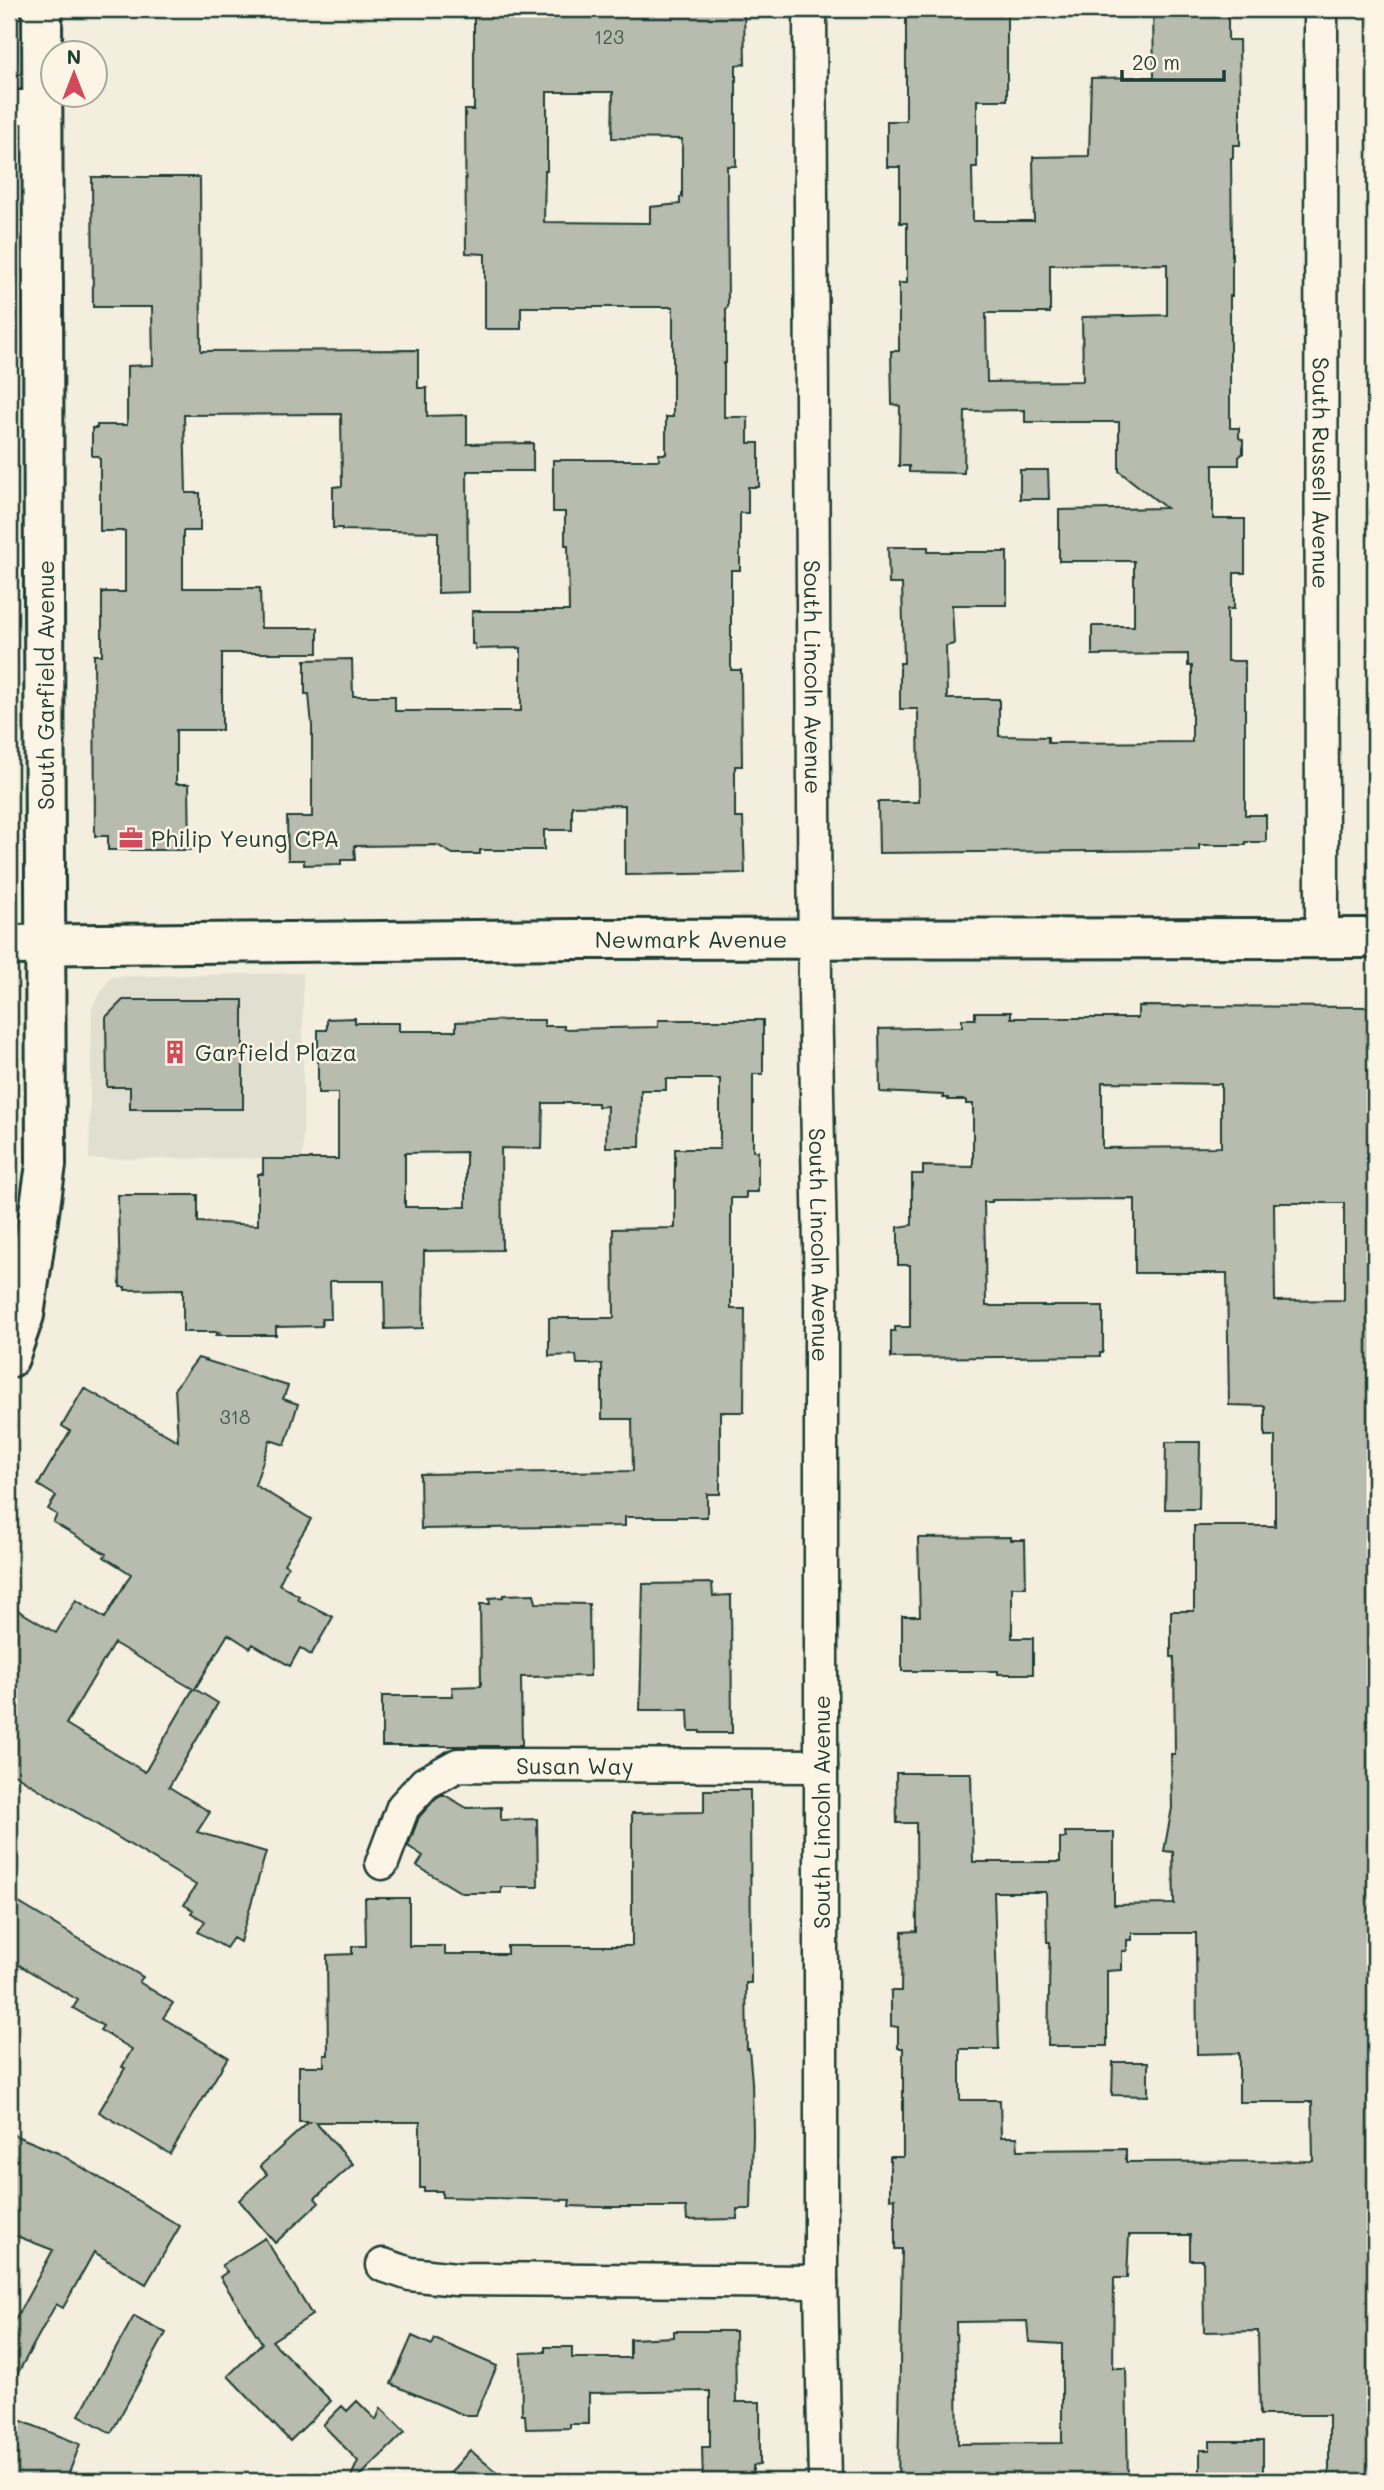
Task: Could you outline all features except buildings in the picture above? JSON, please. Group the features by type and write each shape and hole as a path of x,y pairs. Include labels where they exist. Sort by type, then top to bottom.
{"main road":[{"name":"South Garfield Avenue","path":"9,1358 24,1315 46,1165 27,944 26,107 42,9"},
{"name":"Newmark Avenue","path":"27,944 575,939 1375,938"}],"street":[{"name":"South Lincoln Avenue","path":"810,9 815,940 821,1297 821,2282 825,2481"},
{"name":"South Russell Avenue","path":"1321,9 1322,938"},
{"name":"Susan Way","path":"382,1863 403,1807 425,1783 458,1765 821,1766"},
{"path":"383,2265 410,2274 456,2279 821,2282"}],"shaded area":[{"path":"303,973 303,1158 89,1159 92,1007 111,977"}],"place":[{"name":"Philip Yeung CPA","path":"131,838"},
{"name":"Garfield Plaza","path":"175,1052"}]}
